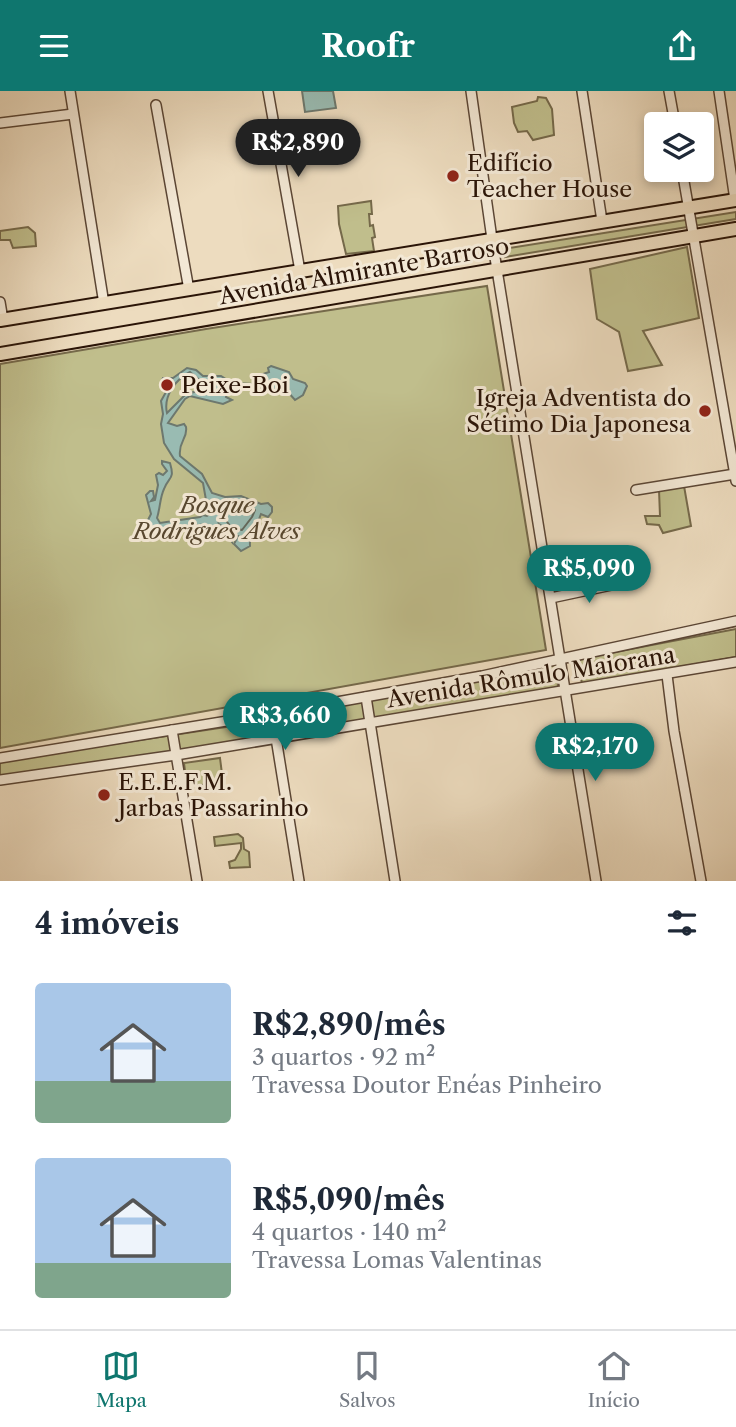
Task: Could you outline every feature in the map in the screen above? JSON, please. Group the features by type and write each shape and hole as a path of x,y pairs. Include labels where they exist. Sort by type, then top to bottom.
{"highway":[{"name":"Avenida Almirante Barroso","path":"2,320 735,200"},
{"name":"Avenida Almirante Barroso","path":"0,354 736,229"}],"street":[{"path":"70,91 104,304"},
{"path":"268,91 300,271"},
{"path":"471,91 492,240 596,881"},
{"path":"582,91 602,221"},
{"path":"669,91 673,112"},
{"path":"719,91 735,200"},
{"path":"156,105 189,290"},
{"path":"0,123 73,114"},
{"path":"636,490 735,478 684,182"},
{"path":"0,302 2,320"},
{"path":"551,598 621,583"},
{"name":"Avenida Rômulo Maiorana","path":"0,758 366,697 736,621"},
{"name":"Avenida Rômulo Maiorana","path":"0,780 176,755 736,662"},
{"path":"667,675 676,743 701,881"},
{"path":"366,697 395,881"},
{"path":"172,730 197,881"},
{"path":"276,738 299,881"}],"green space":[{"path":"538,97 546,98 552,109 554,135 533,140 527,131 518,132 512,107 537,101"},
{"path":"371,201 372,214 369,214 375,237 372,238 374,251 346,254 338,206"},
{"path":"736,212 736,219 505,257 504,249"},
{"path":"28,227 35,233 36,246 13,248 10,240 0,240 0,231"},
{"path":"687,247 699,318 643,331 662,365 628,371 619,332 597,319 590,269"},
{"name":"Bosque Rodrigues Alves","path":"487,286 546,650 0,748 0,364"},
{"path":"684,486 691,526 663,533 659,525 647,524 645,516 660,516 659,490"},
{"path":"736,629 736,657 582,684 578,659"},
{"path":"556,664 556,689 181,751 0,777 0,761 246,724"},
{"path":"220,758 223,782 187,787 184,763"},
{"path":"238,834 243,838 244,849 249,852 250,867 230,868 229,862 235,860 241,843 215,846 214,837"}],"water":[{"path":"302,91 333,91 336,108 305,112"},
{"path":"271,366 289,372 293,379 305,383 307,386 303,395 295,400 287,391 270,388 262,379 259,389 228,391 226,397 232,400 223,404 190,396 168,423 177,426 184,424 186,427 180,456 202,474 212,493 225,497 241,496 261,504 268,503 272,507 268,517 261,514 252,533 250,546 241,551 234,544 238,536 232,535 232,542 223,531 227,530 219,524 221,530 211,539 202,536 200,532 203,527 209,526 205,524 159,531 150,535 147,522 151,514 146,495 153,491 154,497 151,501 155,500 158,485 156,475 163,475 167,471 162,461 170,463 172,472 162,496 157,518 160,523 207,516 213,511 220,511 214,501 210,503 206,500 203,483 174,459 164,443 161,401 166,392 161,383 163,378 173,378 187,368 196,370 203,376 221,376 232,383 255,384 260,375 269,372 268,368","holes":["190,372 207,386 207,389 186,394 167,413 169,394 185,375"]}],"place":[{"name":"Edifício Teacher House","path":"453,176"},
{"name":"Peixe-Boi","path":"167,385"},
{"name":"Igreja Adventista do Sétimo Dia Japonesa","path":"705,411"},
{"name":"E.E.E.F.M. Jarbas Passarinho","path":"104,795"}]}
